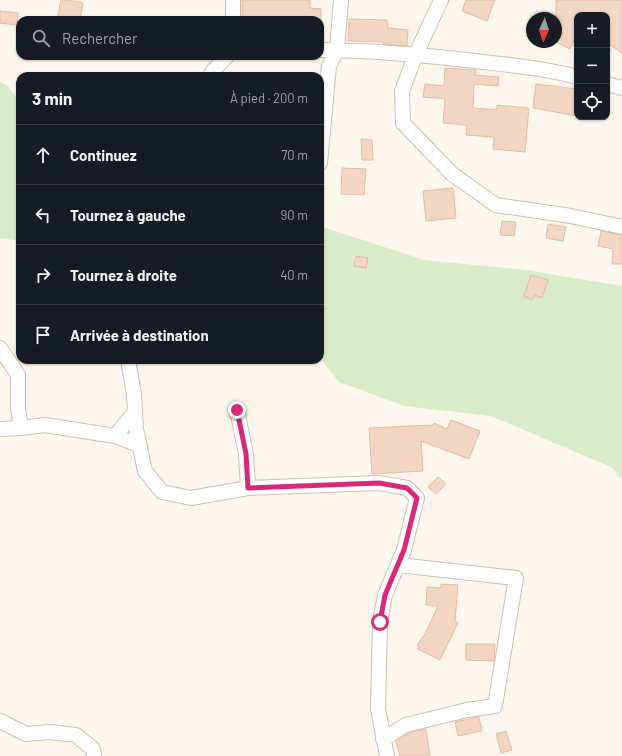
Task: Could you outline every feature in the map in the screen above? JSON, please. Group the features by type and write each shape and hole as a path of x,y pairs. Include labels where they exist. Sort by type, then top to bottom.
{"street":[{"path":"233,0 233,16"},
{"path":"324,120 329,66 337,50 341,0"},
{"path":"441,0 416,54 402,91 403,123 452,174 496,205 571,216 622,227"},
{"path":"324,50 416,54 552,70 574,76"},
{"path":"212,72 223,60"},
{"path":"610,85 622,88"},
{"path":"0,348 18,375 18,408 21,428"},
{"path":"129,364 134,394 134,414 145,471 162,492 191,498 248,488 379,483 407,488 417,498 404,550 385,595 380,622 378,709 387,756"},
{"path":"237,410 246,454 248,488"},
{"path":"115,436 134,414"},
{"path":"0,429 45,425 115,436 139,445"},
{"path":"383,739 406,725 467,710 495,706 516,578 398,565"},
{"path":"0,721 26,734 50,732 76,735 93,749 94,756"}],"green space":[{"path":"0,82 8,86 16,97 16,240 0,238"},
{"path":"324,227 424,260 525,270 622,286 622,479 611,467 491,416 404,406 339,382 324,363"}],"building":[{"path":"61,0 83,3 81,16 58,16"},
{"path":"242,0 310,0 310,8 321,9 321,16 242,16"},
{"path":"466,0 495,0 487,21 462,11"},
{"path":"556,0 622,0 622,53 610,45 610,12 574,12 574,41 570,49 562,45 562,12 556,12"},
{"path":"0,11 18,13 18,16 16,16 16,25 0,23"},
{"path":"349,19 387,20 388,28 408,30 407,46 383,44 384,42 348,41"},
{"path":"445,68 476,70 475,75 499,77 498,86 474,84 473,108 497,110 497,105 529,108 525,152 493,149 494,137 466,135 467,125 443,123 445,99 423,97 425,84 444,86"},
{"path":"536,84 574,89 574,115 533,108"},
{"path":"361,139 372,140 373,160 362,160"},
{"path":"342,168 366,169 364,195 341,194"},
{"path":"453,188 456,218 426,221 423,191"},
{"path":"502,221 516,222 514,236 500,235"},
{"path":"548,224 566,227 563,241 546,238"},
{"path":"601,231 622,235 622,264 612,264 613,249 598,246"},
{"path":"356,256 368,258 366,268 354,266"},
{"path":"531,275 548,280 542,298 535,295 532,300 524,296"},
{"path":"451,420 480,431 469,459 421,441 423,471 372,474 369,428 433,425 434,423 447,429"},
{"path":"438,477 446,484 436,494 428,487"},
{"path":"441,584 458,585 455,621 458,623 440,660 418,649 419,647 417,645 425,634 438,606 426,605 427,587 441,588"},
{"path":"466,644 495,644 494,661 466,660"},
{"path":"479,717 482,731 458,736 455,722"},
{"path":"426,729 430,756 400,756 396,741 409,733"},
{"path":"506,731 512,750 501,753 496,734"}],"route":[{"path":"237,410 246,454 248,488 379,483 407,488 417,498 404,550 385,595 380,622"}]}
